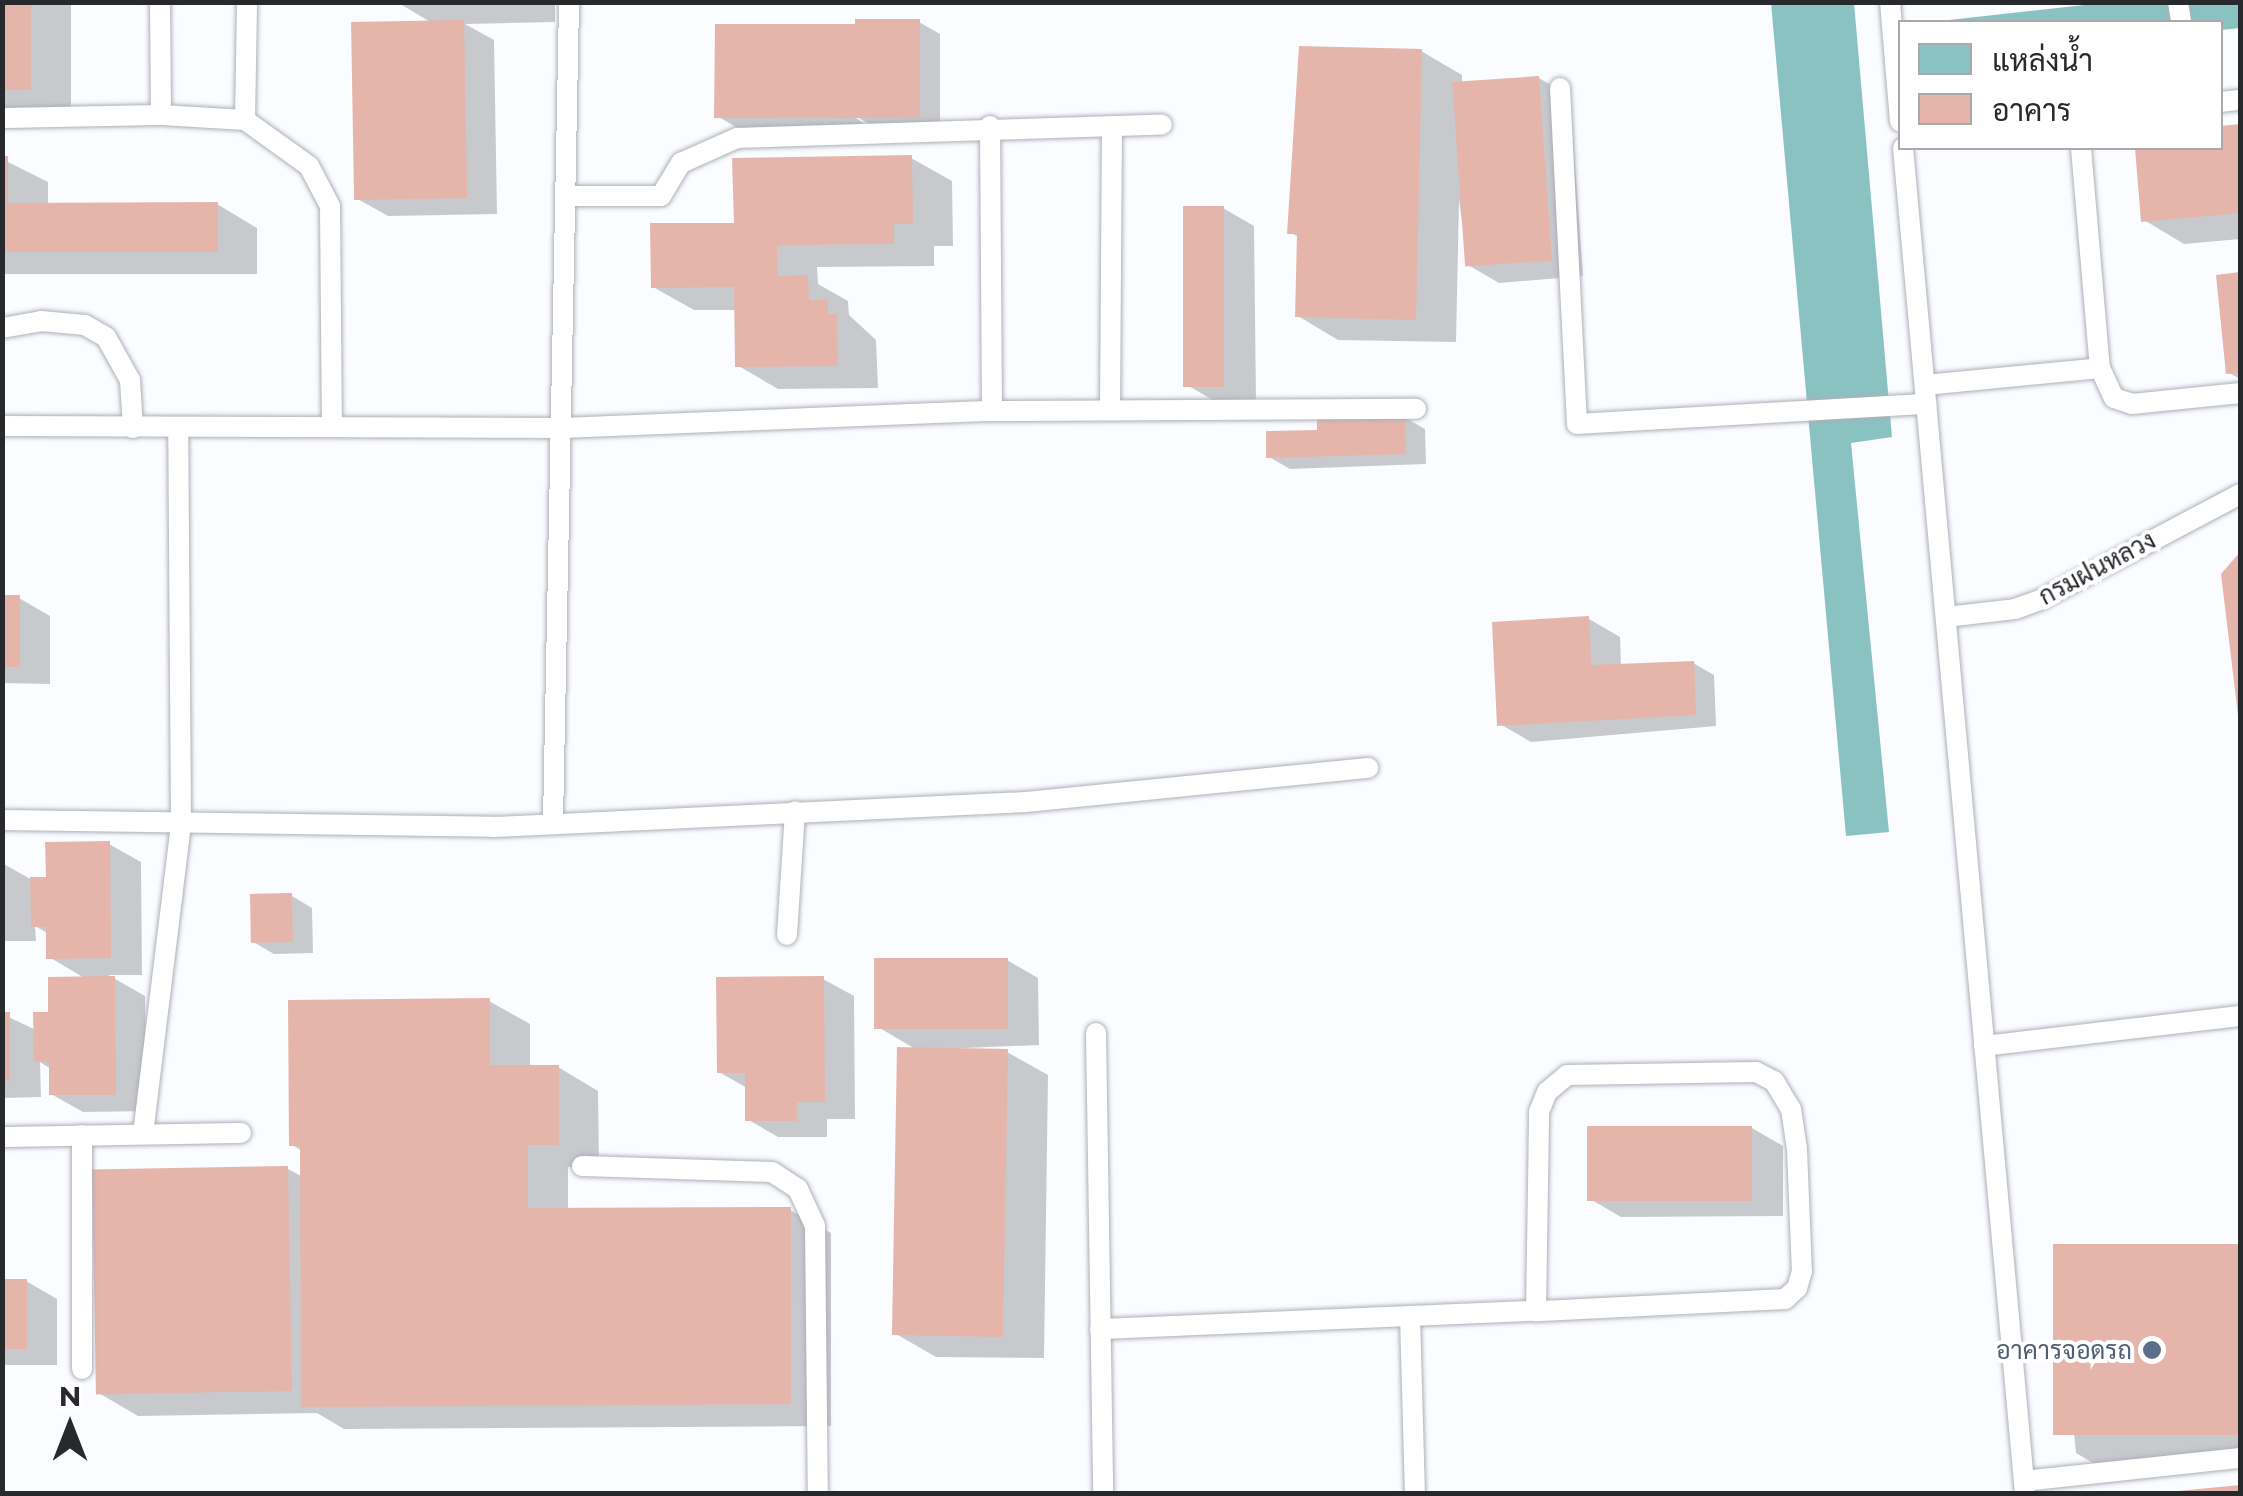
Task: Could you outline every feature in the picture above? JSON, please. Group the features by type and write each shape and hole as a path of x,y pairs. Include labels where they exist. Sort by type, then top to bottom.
{"lane":[{"path":"160,2 161,115"},
{"path":"245,120 247,2"},
{"path":"553,822 569,2"},
{"path":"1890,2 1898,98"},
{"path":"1560,88 1576,424 1894,405 1925,394 2100,368"},
{"path":"2,118 161,115 245,120 309,166 330,206 332,426"},
{"path":"568,196 661,196 681,163 738,138 990,126 1112,128 1162,124"},
{"path":"990,126 992,411"},
{"path":"1110,410 1112,128"},
{"path":"1903,150 2024,1487 2240,1458"},
{"path":"2081,150 2100,368 2114,398 2132,404 2240,393"},
{"path":"2,328 40,321 85,326 106,336 130,380 132,428"},
{"path":"2,426 561,428 992,411 1416,409"},
{"path":"143,1134 182,824 178,428"},
{"name":"กรมฝนหลวง","path":"1946,617 2015,609 2042,599 2240,494"},
{"path":"2,820 182,824 553,822 1026,802 1368,768"},
{"path":"787,935 795,812"},
{"path":"1984,1046 2240,1016"},
{"path":"1096,1033 1103,1494"},
{"path":"1100,1329 1410,1316 1785,1299 1797,1288 1802,1271 1796,1149 1792,1109 1774,1082 1756,1072 1567,1076 1547,1092 1538,1112 1536,1310"},
{"path":"2,1137 241,1133"},
{"path":"82,1136 82,1369"},
{"path":"582,1166 772,1172 798,1189 815,1226 818,1494"},
{"path":"1410,1316 1415,1494"}],"water":[{"path":"1771,3 1854,3 1892,437 1851,443 1889,832 1846,836"},
{"path":"2103,3 2240,3 2240,28 2223,30 2223,20 1949,20"}],"building":[{"path":"2,2 31,2 31,90 2,90"},
{"path":"855,19 920,19 920,118 714,118 715,24 855,24"},
{"path":"464,20 467,198 354,200 351,22"},
{"path":"1299,46 1422,49 1416,320 1295,317 1297,234 1287,234"},
{"path":"1539,76 1552,261 1465,267 1452,82"},
{"path":"2240,124 2240,213 2141,222 2135,150 2223,150 2223,126"},
{"path":"912,155 913,224 894,224 894,244 777,245 778,276 808,275 809,300 828,300 828,314 837,314 838,366 735,367 734,287 651,288 650,223 734,223 732,158"},
{"path":"2,156 8,156 8,203 218,202 218,252 2,252"},
{"path":"1183,206 1224,206 1224,387 1183,387"},
{"path":"2240,272 2240,373 2226,374 2216,275"},
{"path":"1405,414 1406,454 1266,458 1266,431 1317,430 1317,417"},
{"path":"2240,552 2240,715 2238,715 2221,574"},
{"path":"2,595 20,595 20,667 2,667"},
{"path":"1589,616 1591,665 1694,661 1696,715 1497,726 1492,622"},
{"path":"110,841 111,958 46,959 46,927 31,927 30,877 46,877 45,842"},
{"path":"292,893 293,942 251,943 250,894"},
{"path":"874,958 1008,958 1008,1029 874,1029"},
{"path":"115,976 116,1095 49,1095 49,1062 34,1062 33,1012 48,1012 48,977"},
{"path":"824,976 825,1102 797,1102 797,1121 745,1121 745,1073 717,1073 716,977"},
{"path":"490,998 490,1065 559,1065 559,1145 528,1145 528,1208 791,1207 791,1404 301,1407 300,1146 289,1146 288,1000"},
{"path":"2,1012 10,1012 10,1081 2,1081"},
{"path":"897,1047 1008,1049 1003,1337 892,1335"},
{"path":"1587,1126 1752,1126 1752,1201 1587,1201"},
{"path":"288,1166 292,1391 96,1394 92,1169"},
{"name":"อาคารจอดรถ","path":"2053,1244 2240,1244 2240,1435 2053,1435"},
{"path":"2,1279 27,1279 27,1349 2,1349"},
{"path":"2240,1485 2240,1494 2178,1494 2178,1491"}],"place":[{"name":"อาคารจอดรถ","path":"2152,1350"}]}
